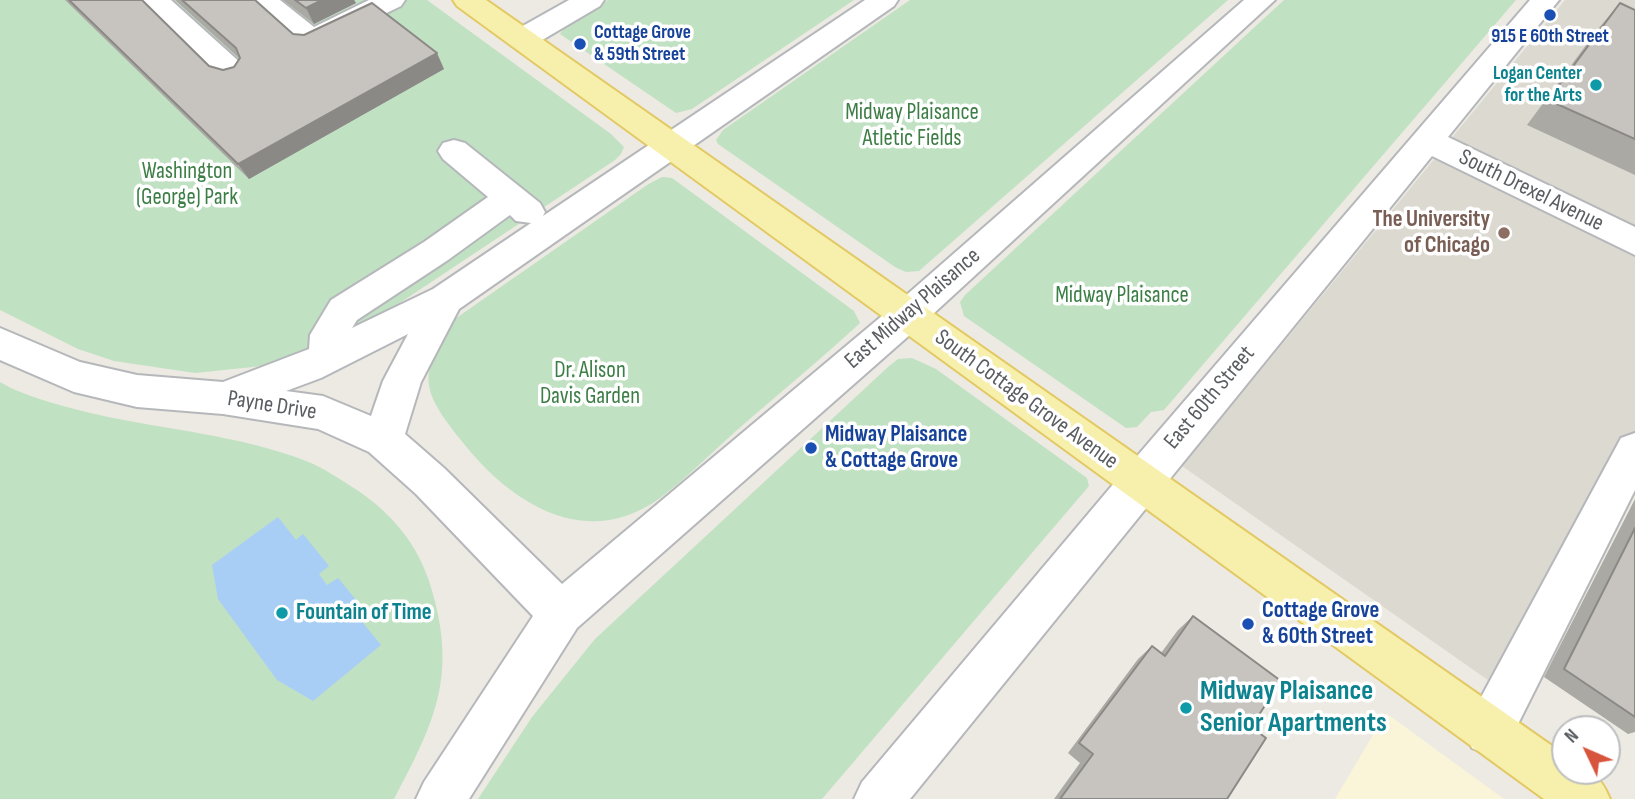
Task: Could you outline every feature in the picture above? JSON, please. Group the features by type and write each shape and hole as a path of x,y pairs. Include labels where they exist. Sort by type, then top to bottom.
{"main road":[{"name":"South Cottage Grove Avenue","path":"467,0 1585,799"}],"street":[{"path":"155,0 233,73"},
{"path":"263,0 312,40 391,0"},
{"path":"523,39 590,0"},
{"path":"223,398 327,358 446,299 884,0"},
{"name":"East Midway Plaisance","path":"441,799 561,613 908,315 1261,0"},
{"name":"East 60th Street","path":"880,799 1139,482 1545,0"},
{"name":"South Drexel Avenue","path":"1427,140 1635,242"},
{"path":"454,151 549,229"},
{"path":"327,358 328,335 344,310 436,251 510,198"},
{"path":"383,440 402,381 446,299"},
{"name":"Payne Drive","path":"0,343 87,379 137,391 223,398 323,413 383,440 430,481 561,613"},
{"path":"1489,731 1635,450"}],"shaded area":[{"name":"The University of Chicago","path":"1565,0 1635,0 1635,478 1508,694 1182,466"},
{"path":"1386,713 1504,799 1335,799"}],"green space":[{"name":"Washington (George) Park","path":"0,0 427,0 611,134 624,147 615,160 359,330 272,365 195,373 114,361 78,349 0,310"},
{"path":"608,0 854,0 692,109 676,113 560,34 566,24"},
{"name":"Midway Plaisance Atletic Fields","path":"910,0 1228,0 919,271 906,272 895,267 718,144 716,140 723,130"},
{"name":"Midway Plaisance","path":"1284,0 1516,0 1164,410 1151,412 1137,427 1126,428 964,316 960,302"},
{"name":"Dr. Alison Davis Garden","path":"662,177 672,178 854,311 860,323 660,498 632,514 603,521 576,520 549,512 524,499 479,462 437,407 431,394 429,369 452,321"},
{"path":"912,358 936,369 1087,478 1089,486 822,799 478,799 532,717 595,639 888,367 898,359"},
{"path":"0,382 59,405 281,452 332,474 370,499 392,519 425,569 438,616 442,644 442,671 431,720 394,799 0,799"}],"water":[{"path":"278,517 296,540 303,534 329,566 319,574 327,585 338,578 366,612 359,618 381,645 313,701 277,680 218,599 212,565"}],"building":[{"path":"69,0 142,0 209,66 223,70 234,67 240,58 236,48 182,0 255,0 293,34 304,35 372,3 437,53 238,164"},
{"path":"295,0 322,0 306,8"},
{"name":"Logan Center for the Arts","path":"1620,3 1635,10 1635,139 1548,100"},
{"path":"1635,528 1635,717 1564,669"},
{"name":"Midway Plaisance Senior Apartments","path":"1193,616 1281,681 1251,727 1266,738 1227,799 1060,799 1093,754 1079,743 1152,646 1165,656"}],"place":[{"name":"915 E 60th Street","path":"1550,15"},
{"name":"Cottage Grove & 59th Street","path":"580,44"},
{"name":"Logan Center for the Arts","path":"1596,85"},
{"name":"The University of Chicago","path":"1504,233"},
{"name":"Midway Plaisance & Cottage Grove","path":"811,448"},
{"name":"Fountain of Time","path":"282,613"},
{"name":"Cottage Grove & 60th Street","path":"1248,624"},
{"name":"Midway Plaisance Senior Apartments","path":"1186,708"}]}
